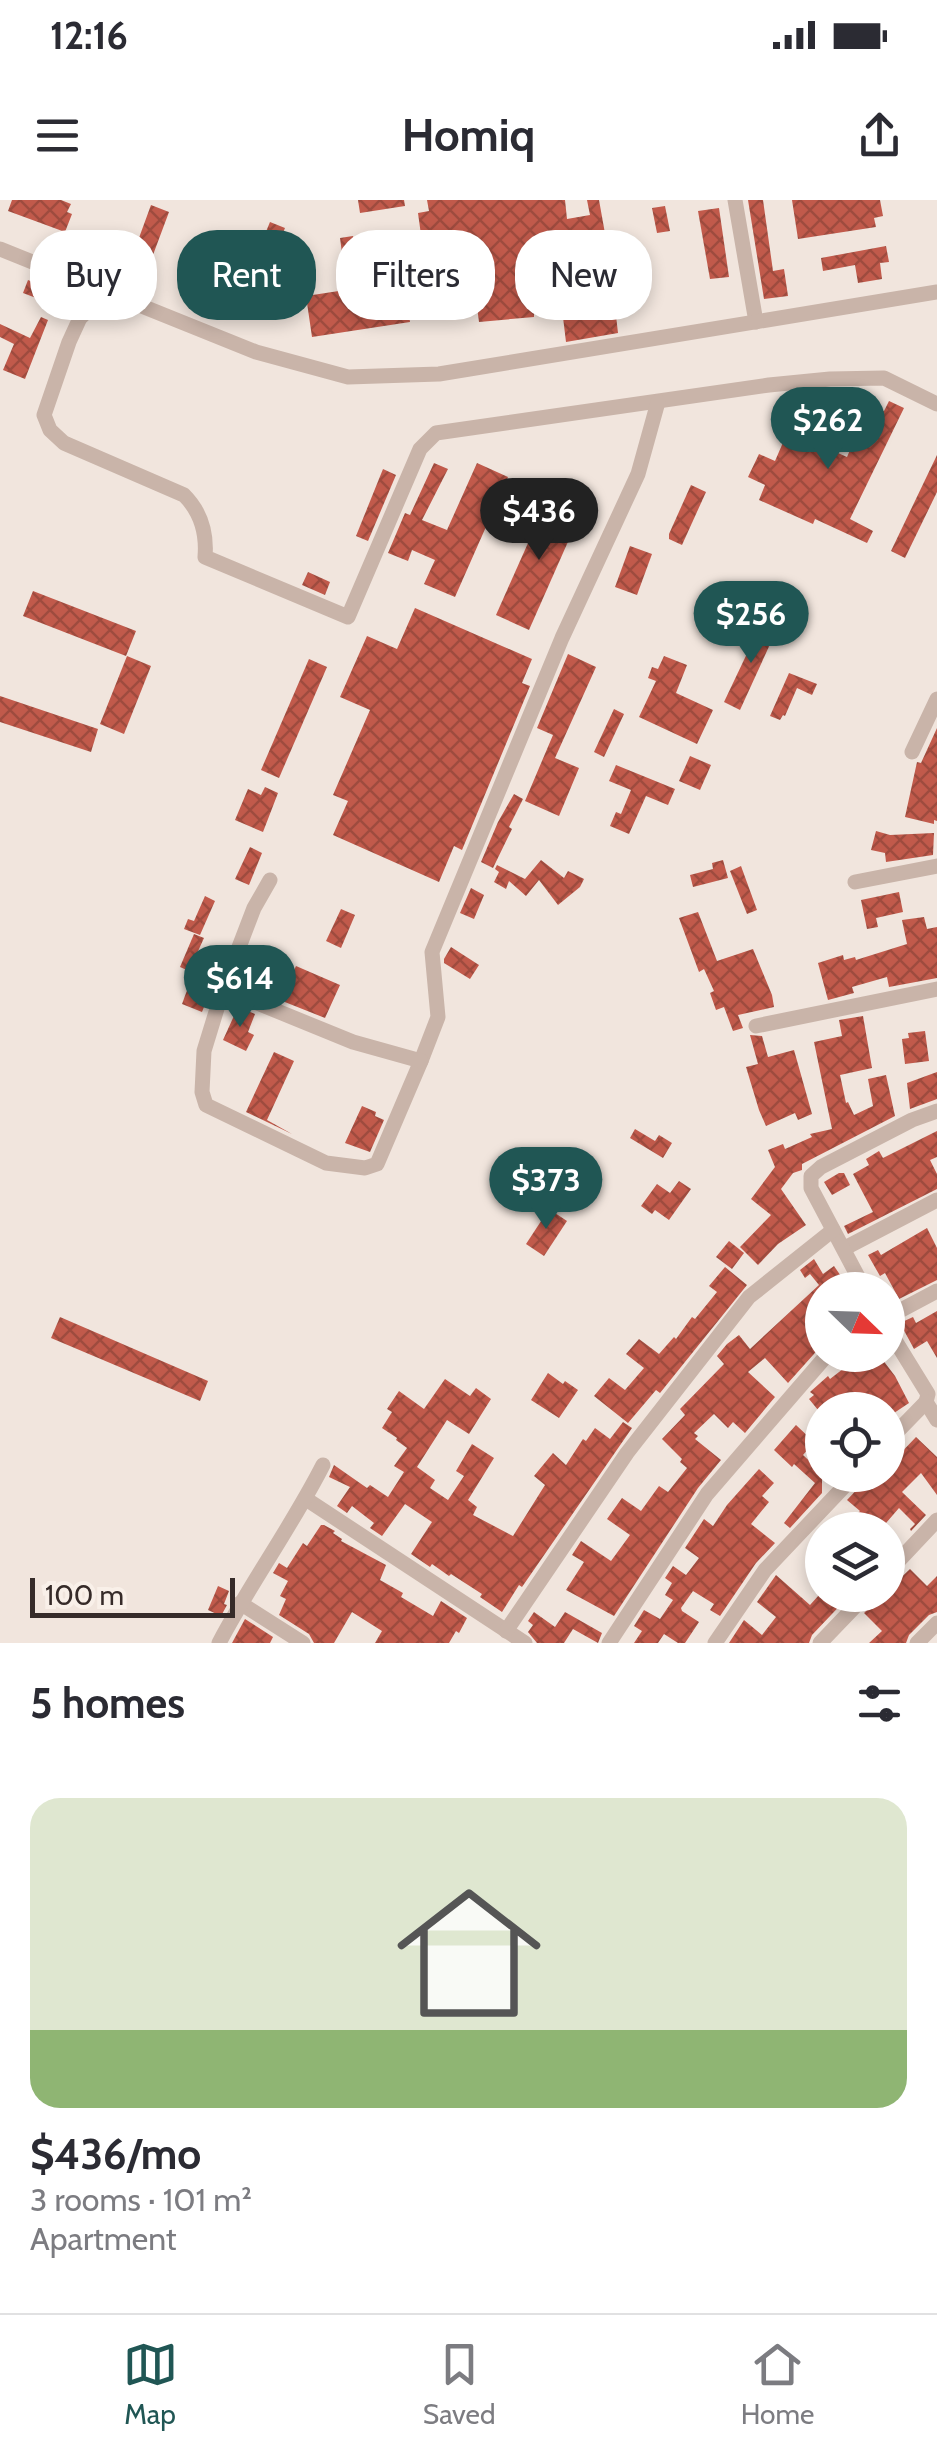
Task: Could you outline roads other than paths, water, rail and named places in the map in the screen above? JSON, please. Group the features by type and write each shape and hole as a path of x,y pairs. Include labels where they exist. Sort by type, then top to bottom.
{"street":[{"path":"735,200 756,322"},
{"path":"0,249 30,261"},
{"path":"157,311 256,352 348,377 440,374 937,292"},
{"path":"79,320 44,415 50,430 64,443 184,495 196,506 206,540 205,557 348,617 420,449 436,432 830,379 884,378 937,404"},
{"path":"270,880 254,908 204,1050 202,1092 206,1105 326,1163 365,1168 376,1164 422,1061 438,1017 432,952 562,638 638,474 658,402"},
{"path":"912,752 937,699"},
{"path":"854,882 937,866"},
{"path":"223,989 353,1042 422,1061"},
{"path":"756,1026 937,989"},
{"path":"857,1272 811,1188 811,1176 822,1166 937,1111"},
{"path":"845,1248 937,1200"},
{"path":"506,1632 627,1453 749,1298 832,1230"},
{"path":"905,1308 937,1291"},
{"path":"905,1356 930,1395 937,1420"},
{"path":"609,1643 707,1494 812,1372"},
{"path":"905,1422 930,1395"},
{"path":"220,1643 323,1465"},
{"path":"715,1643 765,1570 838,1492"},
{"path":"306,1499 525,1643"},
{"path":"905,1554 937,1520"},
{"path":"240,1603 303,1643"},
{"path":"820,1643 850,1612"},
{"path":"917,1643 937,1623"}]}
